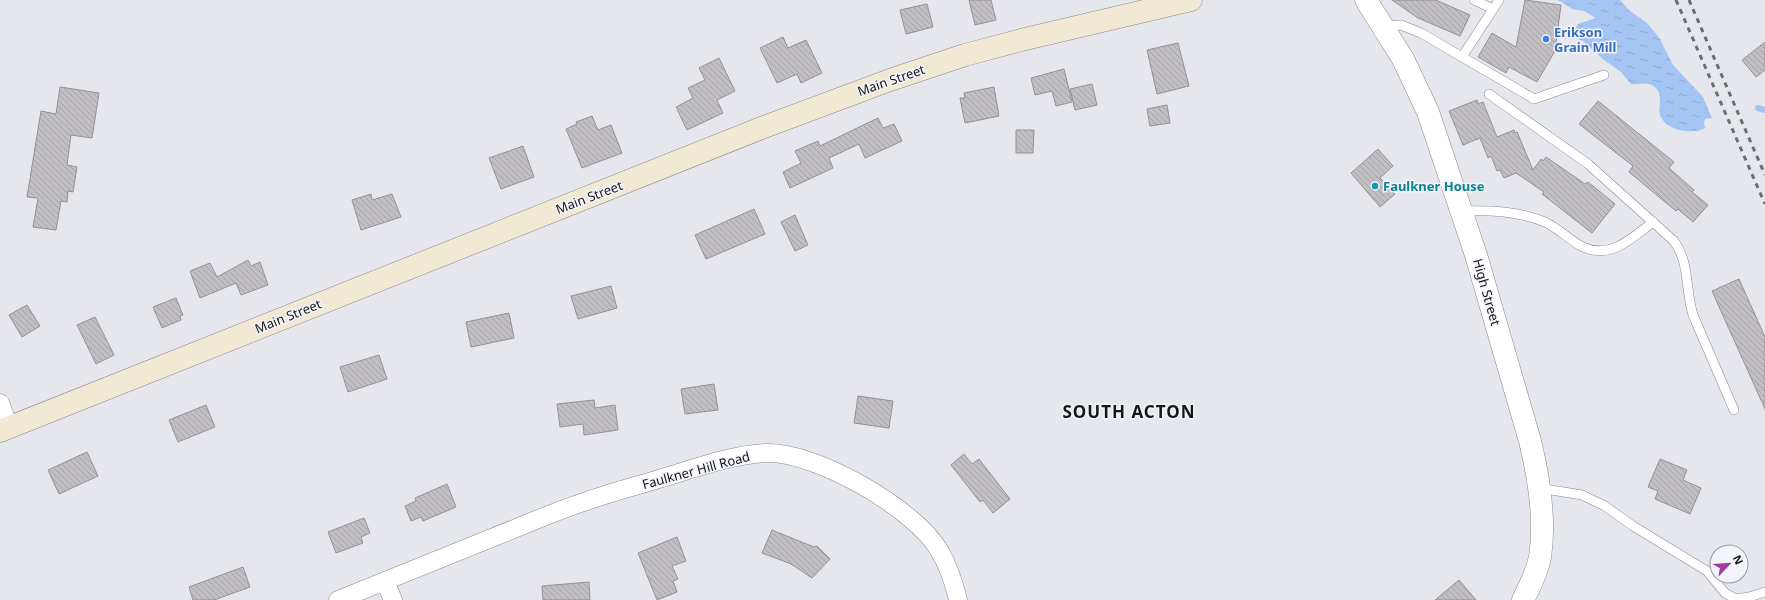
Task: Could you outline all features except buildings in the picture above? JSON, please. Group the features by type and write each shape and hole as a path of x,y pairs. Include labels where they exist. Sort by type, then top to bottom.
{"main road":[{"name":"Main Street","path":"5,429 866,88 983,50 1191,0"}],"street":[{"name":"High Street","path":"1366,0 1403,59 1423,102 1482,273 1530,441 1537,470 1542,527 1540,557 1532,582 1523,600"},
{"path":"0,403 5,429"},
{"name":"Faulkner Hill Road","path":"338,600 587,501 738,457 768,453 794,456 818,464 856,483 904,513 921,528 938,549 950,574 958,600"},
{"path":"385,581 393,600"}],"lane":[{"path":"1474,0 1493,9"},
{"path":"1462,57 1499,0"},
{"path":"1382,26 1394,24 1407,27 1421,33 1534,99 1604,75"},
{"path":"1489,94 1588,164 1674,241 1684,258 1687,271 1689,301 1693,315 1734,410"},
{"path":"1461,211 1496,211 1527,216 1555,227 1583,247 1596,250 1610,250 1623,245 1653,222"},
{"path":"1539,488 1582,494 1605,506 1633,526 1707,571 1725,593 1736,599 1765,592"}],"water":[{"path":"1557,0 1620,0 1630,11 1646,22 1660,39 1673,65 1703,97 1712,118 1705,119 1705,128 1695,131 1682,131 1671,127 1666,123 1660,115 1659,93 1652,85 1631,84 1621,72 1604,60 1583,41 1574,37 1573,32 1578,24 1596,18 1584,11 1572,9"}],"waterway":[{"path":"1758,108 1765,110"}],"railway":[{"path":"1676,0 1765,204"},
{"path":"1689,0 1765,175"}],"place":[{"name":"Erikson Grain Mill","path":"1546,39"},
{"name":"Faulkner House","path":"1375,186"}],"district":[{"name":"SOUTH ACTON","path":"1129,411"}]}
